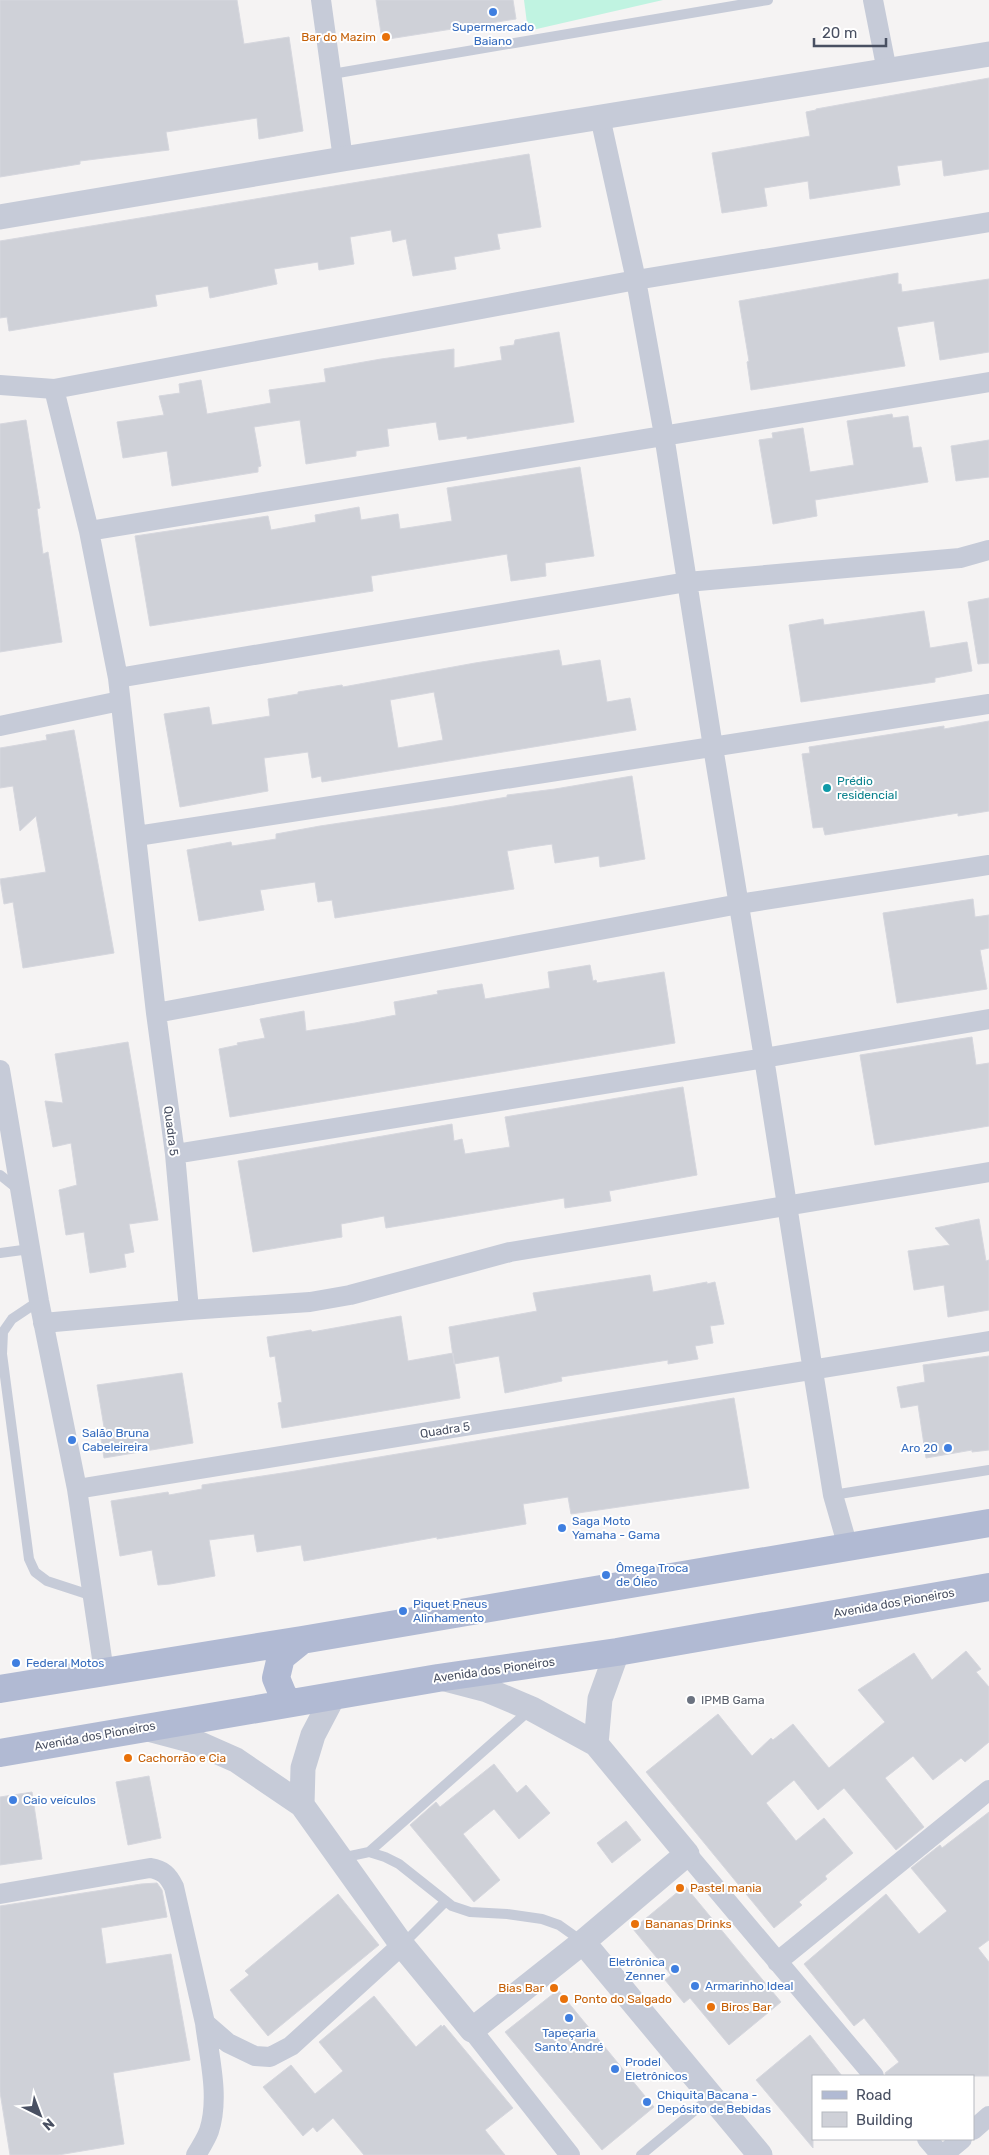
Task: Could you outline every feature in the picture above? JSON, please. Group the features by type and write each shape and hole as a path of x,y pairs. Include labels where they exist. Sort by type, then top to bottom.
{"main road":[{"path":"0,1689 302,1640 989,1523"},
{"name":"Avenida dos Pioneiros","path":"0,1752 438,1678 617,1652 989,1587"},
{"path":"290,1703 282,1695 276,1678 281,1657 302,1640"}],"street":[{"path":"321,0 343,158"},
{"path":"873,0 887,71"},
{"path":"0,217 343,158 989,54"},
{"path":"600,116 636,280 664,435 812,1371 833,1495 848,1547"},
{"path":"0,385 54,389 636,280 989,222"},
{"path":"89,531 989,382"},
{"name":"Quadra 5","path":"54,389 89,531 118,678 156,1013 175,1154 189,1310"},
{"path":"118,678 687,582 960,558 989,550"},
{"path":"0,726 120,701"},
{"path":"137,836 989,704"},
{"path":"156,1013 739,904 989,865"},
{"path":"175,1154 764,1058 989,1019"},
{"path":"0,1070 39,1301 77,1489 104,1672"},
{"path":"44,1323 318,1301 350,1295 510,1252 989,1172"},
{"name":"Quadra 5","path":"77,1489 989,1342"},
{"path":"596,1744 600,1699 617,1652"},
{"path":"438,1678 487,1690 532,1709 596,1744 873,2075"},
{"path":"302,1806 303,1768 310,1743 334,1695"},
{"path":"144,1728 193,1741 236,1760 302,1806 402,1945 472,2030 561,2152"},
{"path":"777,1962 989,1790"},
{"path":"472,2030 583,1942 687,1854"},
{"path":"0,1894 150,1868 160,1869 169,1877 174,1887 204,2023 212,2088 213,2114 209,2132 196,2155"},
{"path":"583,1942 760,2155"},
{"path":"204,2023 228,2043 255,2056 270,2057 290,2046 402,1945"},
{"path":"974,2129 989,2116"},
{"path":"928,2140 942,2155 961,2140"}],"lane":[{"path":"332,74 768,0"},
{"path":"0,1175 20,1191"},
{"path":"0,1253 30,1249"},
{"path":"39,1301 12,1320 3,1332 2,1354 29,1560 35,1572 46,1581 93,1596"},
{"path":"833,1495 989,1470"},
{"path":"340,1858 369,1852 532,1709"},
{"path":"369,1852 399,1864 452,1906 470,1912 507,1914 542,1920 559,1925 583,1942"},
{"path":"402,1945 446,1901"},
{"path":"640,2155 712,2097"}],"green space":[{"path":"524,0 663,0 528,31"}],"building":[{"path":"0,0 237,0 244,44 289,37 303,131 259,139 257,118 166,132 169,150 80,161 80,164 0,177"},
{"path":"376,0 513,0 516,19 382,40"},
{"path":"989,78 989,169 944,176 942,160 897,166 900,185 810,199 808,181 764,188 767,206 722,213 712,153 810,136 806,112 816,109"},
{"path":"529,154 541,227 497,234 500,249 454,257 456,269 413,276 406,239 393,242 391,230 350,237 354,264 319,270 318,262 274,269 277,284 210,298 208,286 155,295 157,306 9,331 7,317 0,318 0,241"},
{"path":"898,273 898,284 901,284 902,292 989,279 989,352 940,360 934,321 897,327 905,366 751,390 747,362 749,361 739,301"},
{"path":"559,332 574,422 467,439 467,436 439,440 436,422 387,429 389,446 356,451 356,456 306,464 300,420 254,427 261,466 258,467 258,472 172,486 167,451 123,458 117,422 164,415 159,396 180,393 179,384 201,380 207,414 271,403 269,390 326,382 324,369 454,349 454,368 502,360 500,347 514,345 515,340"},
{"path":"892,414 893,418 908,416 913,448 921,447 928,482 815,500 817,516 773,524 759,440 773,438 772,433 803,428 810,472 854,465 847,421"},
{"path":"26,420 40,508 37,509 43,554 48,552 62,642 0,652 0,424"},
{"path":"989,440 989,477 956,481 951,446"},
{"path":"580,467 594,556 545,563 546,576 511,581 507,554 371,576 373,591 150,626 135,536 268,516 271,530 316,522 315,515 359,507 361,520 398,514 400,529 452,521 447,488"},
{"path":"989,598 989,663 978,664 968,602"},
{"path":"924,611 930,648 967,642 972,671 935,678 935,682 801,702 789,625 823,619 824,625"},
{"path":"559,650 562,666 600,660 607,702 630,698 636,730 322,782 321,776 312,778 308,752 264,758 268,791 180,807 164,714 209,707 212,725 270,716 268,699 298,694 298,692 342,685 343,687","holes":["434,692 443,740 398,748 390,700"]},
{"path":"989,721 989,811 958,816 958,813 825,835 823,827 813,828 802,754 810,753 809,747"},
{"path":"74,730 114,953 23,968 13,902 4,904 0,879 46,872 36,816 20,831 13,786 0,788 0,748 47,740 46,735"},
{"path":"632,776 645,859 600,867 599,856 555,863 552,844 507,851 514,889 335,918 332,900 318,902 315,882 260,890 264,910 199,921 187,850 231,842 232,846 276,839 276,834 320,826"},
{"path":"973,899 975,917 989,915 989,948 980,950 987,989 897,1003 883,913"},
{"path":"590,965 593,981 596,980 597,983 664,972 675,1043 230,1117 219,1049 238,1045 237,1043 265,1038 260,1019 304,1011 306,1031 355,1023 396,1015 394,1002 438,994 437,991 482,984 485,999 550,988 548,972"},
{"path":"972,1037 976,1065 989,1063 989,1126 875,1145 860,1055"},
{"path":"128,1042 158,1220 129,1224 134,1252 124,1254 126,1267 90,1273 84,1232 66,1235 59,1190 77,1185 71,1143 53,1147 45,1101 63,1103 55,1054"},
{"path":"683,1087 697,1175 609,1191 611,1201 565,1208 564,1198 386,1228 384,1216 341,1224 342,1237 253,1252 238,1161 452,1124 454,1141 462,1139 465,1154 510,1147 505,1117"},
{"path":"979,1219 986,1261 989,1260 989,1310 948,1317 944,1285 914,1290 908,1251 950,1245 935,1228"},
{"path":"650,1275 653,1292 715,1282 724,1324 710,1326 713,1343 695,1346 698,1359 668,1364 668,1360 561,1377 562,1381 505,1393 499,1356 454,1364 449,1327 537,1311 533,1293"},
{"path":"401,1316 408,1361 453,1353 460,1398 282,1428 278,1403 282,1402 275,1356 270,1357 267,1337 311,1330 312,1332"},
{"path":"989,1356 989,1450 972,1452 972,1450 926,1458 918,1405 901,1408 897,1387 925,1382 923,1365"},
{"path":"182,1373 193,1443 104,1458 100,1433 105,1433 97,1385"},
{"path":"734,1398 749,1488 571,1514 568,1497 523,1504 526,1524 437,1539 437,1537 304,1561 301,1545 257,1552 254,1534 209,1540 215,1576 170,1584 158,1585 152,1550 120,1556 111,1501 168,1492 169,1495 202,1489 202,1485"},
{"path":"966,1651 981,1669 976,1672 989,1687 989,1742 965,1762 961,1758 933,1780 913,1756 885,1778 924,1827 896,1850 844,1788 818,1810 794,1780 766,1803 796,1841 824,1818 853,1853 825,1876 827,1879 799,1902 802,1905 774,1928 646,1772 718,1714 752,1756 771,1738 773,1740 793,1724 829,1768 885,1722 858,1690 914,1653 932,1680"},
{"path":"494,1764 517,1793 526,1785 550,1813 519,1839 494,1809 463,1834 500,1880 474,1902 410,1825 436,1802 440,1807"},
{"path":"149,1776 161,1838 128,1845 116,1782"},
{"path":"32,1792 42,1859 0,1865 0,1797"},
{"path":"989,1812 989,1940 978,1948 989,1962 989,2076 886,2075 885,2073 899,2062 864,2018 854,2026 804,1964 886,1894 919,1934 947,1911 911,1868 940,1845 942,1848"},
{"path":"626,1821 641,1840 612,1863 597,1843"},
{"path":"157,1883 162,1890 167,1917 101,1928 106,1964 171,1954 190,2060 113,2073 124,2144 58,2155 10,2155 0,2092 0,1906"},
{"path":"685,1886 781,2002 729,2045 690,1998 684,2003 665,1980 671,1975 633,1929"},
{"path":"338,1894 379,1945 268,2036 230,1990 249,1975 245,1971"},
{"path":"558,1990 654,2107 602,2150 505,2032"},
{"path":"374,1996 416,2047 441,2025 442,2027 444,2025 513,2108 485,2130 505,2155 364,2155 333,2118 317,2132 313,2127 303,2136 263,2087 291,2065 315,2094 343,2071 319,2042"},
{"path":"810,2035 841,2075 812,2075 813,2148 756,2080"}],"place":[{"name":"Supermercado Baiano","path":"493,12"},
{"name":"Bar do Mazim","path":"386,37"},
{"name":"Prédio residencial","path":"827,788"},
{"name":"Salão Bruna Cabeleireira","path":"72,1440"},
{"name":"Aro 20","path":"948,1448"},
{"name":"Saga Moto Yamaha - Gama","path":"562,1528"},
{"name":"Ômega Troca de Óleo","path":"606,1575"},
{"name":"Piquet Pneus Alinhamento","path":"403,1611"},
{"name":"Federal Motos","path":"16,1663"},
{"name":"IPMB Gama","path":"691,1700"},
{"name":"Cachorrão e Cia","path":"128,1758"},
{"name":"Caio veículos","path":"13,1800"},
{"name":"Pastel mania","path":"680,1888"},
{"name":"Bananas Drinks","path":"635,1924"},
{"name":"Eletrônica Zenner","path":"675,1969"},
{"name":"Armarinho Ideal","path":"695,1986"},
{"name":"Bias Bar","path":"554,1988"},
{"name":"Ponto do Salgado","path":"564,1999"},
{"name":"Biros Bar","path":"711,2007"},
{"name":"Tapeçaria Santo André","path":"569,2018"},
{"name":"Prodel Eletrônicos","path":"615,2069"},
{"name":"Chiquita Bacana - Depósito de Bebidas","path":"647,2102"}]}
